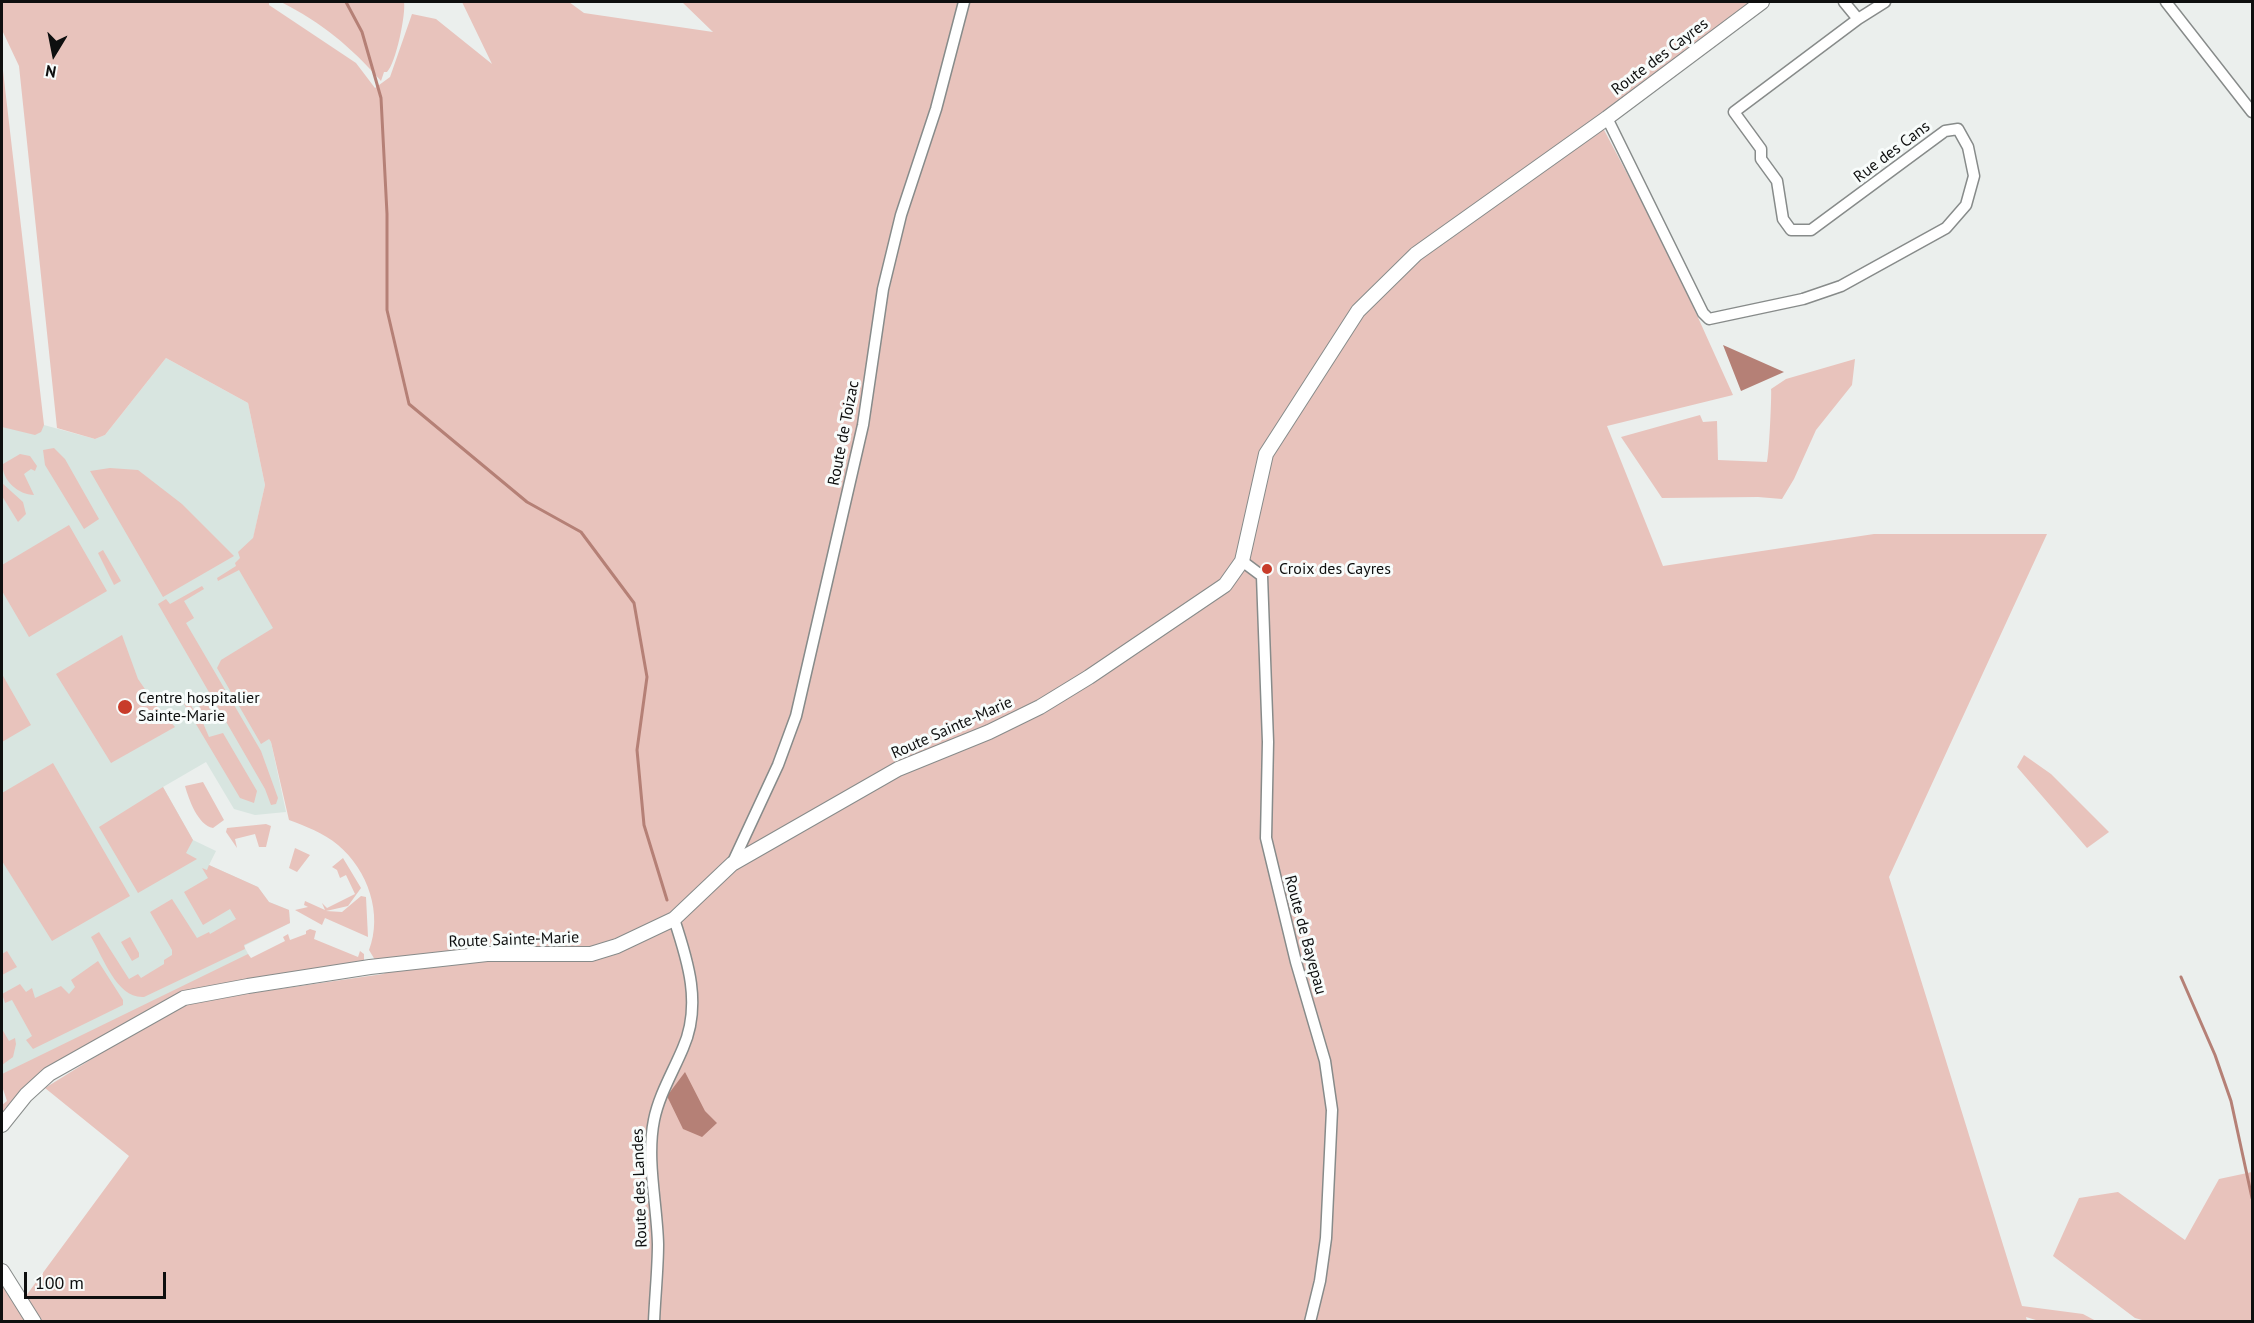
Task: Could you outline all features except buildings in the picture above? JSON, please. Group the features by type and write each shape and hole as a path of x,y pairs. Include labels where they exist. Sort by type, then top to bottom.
{"street":[{"name":"Route de Toizac","path":"732,864 778,765 796,716 863,425 883,289 901,215 936,108 964,2"},
{"name":"Route des Cayres","path":"1242,561 1266,454 1358,310 1416,254 1606,118 1762,2"},
{"path":"1844,2 1858,19 1885,2"},
{"path":"2166,2 2253,112"},
{"name":"Rue des Cans","path":"1606,118 1703,313 1709,319 1803,299 1841,286 1946,228 1966,205 1974,176 1968,147 1958,129 1945,131 1811,230 1791,230 1783,219 1777,181 1761,159 1761,149 1734,112 1858,19"},
{"name":"Route Sainte-Marie","path":"2,1125 26,1095 49,1074 184,998 328,973 463,957 591,954 617,946 674,919 732,864 898,770 989,732 1040,707 1134,648 1225,585 1242,561"},
{"name":"Route de Bayepau","path":"1242,561 1262,576 1268,742 1266,838 1296,962 1325,1061 1332,1110 1326,1238 1320,1281 1310,1322"},
{"name":"Route des Landes","path":"654,1322 658,1243 652,1148 653,1120 685,1046 694,1012 687,958 674,919"},
{"path":"2,1271 34,1322"}],"shaded area":[{"path":"2,2 269,2 269,5 356,63 375,88 390,77 412,14 436,19 492,64 462,2 569,2 584,13 713,32 682,2 1768,2 1603,128 1668,251 1733,395 1607,426 1663,566 1874,534 2047,534 1889,877 2022,1306 2083,1314 2096,1321 2039,1321 2026,1317 2027,1321 2,1321 2,1285 17,1308 129,1156 45,1088 182,1003 383,974 416,956 375,960 369,950 374,922 370,893 365,880 349,855 333,841 321,833 289,820 271,742 269,739 261,744 217,668 221,660 273,628 239,570 218,581 217,578 236,566 235,563 240,558 238,552 253,538 265,485 248,403 166,358 105,435 95,439 57,428 19,66 2,30"},
{"path":"281,2 404,2 397,49 381,81 335,36 310,18"},
{"path":"2,62 44,425 41,432 35,435 2,427"},
{"path":"1723,345 1784,372 1741,391"},
{"name":"Centre hospitalier Sainte-Marie","path":"166,358 248,403 265,485 253,539 388,652 226,669 271,742 286,812 255,815 234,809 206,762 163,787 193,840 216,851 209,865 258,887 269,902 289,910 290,923 244,946 260,977 199,988 173,996 56,1062 2,1086 2,418 32,426 44,425 95,439 105,435"},
{"path":"1855,359 1852,385 1816,430 1794,479 1782,499 1662,498 1621,437 1700,415 1703,422 1717,421 1718,460 1767,462 1771,389 1786,379"},
{"path":"54,448 65,459 99,519 84,529 45,465 43,450"},
{"path":"20,454 30,456 37,466 35,471 31,469 24,474 34,495 12,486 5,476 3,464"},
{"path":"110,468 138,470 182,504 234,556 163,597 90,471"},
{"path":"2,483 23,502 26,514 18,522 2,496"},
{"path":"69,525 107,591 29,637 2,591 2,565"},
{"path":"103,550 121,581 114,585 98,553"},
{"path":"202,586 204,589 184,601 194,618 186,623 261,751 278,798 276,804 271,805 265,789 158,604 166,599 170,604"},
{"path":"122,635 138,679 158,708 175,727 111,763 56,674"},
{"path":"2,674 31,725 2,742"},
{"path":"202,694 213,715 203,723 209,737 223,733 257,791 254,803 240,798 184,704 189,701 193,709 198,710 200,705 194,698"},
{"path":"2024,755 2051,774 2109,832 2087,848 2017,767"},
{"path":"53,763 130,896 52,941 2,861 2,793"},
{"path":"203,782 224,820 213,828 199,817 185,786"},
{"path":"163,787 193,840 186,853 197,859 138,893 99,827"},
{"path":"266,824 271,826 266,847 259,847 255,834 235,839 237,848 226,832 227,828"},
{"path":"295,848 310,855 297,872 289,868"},
{"path":"343,858 361,888 348,906 326,911 342,912 361,896 366,897 368,937 325,918 322,925 295,910 308,907 304,905 305,901 325,910 322,903 327,908 355,894 346,875 340,878 337,870 332,867"},
{"path":"209,865 258,887 269,902 289,910 290,923 244,945 245,949 144,997 134,996 126,991 112,975 91,937 99,932 129,979 138,974 141,978 164,964 164,960 172,955 172,950 150,912 172,899 197,938 209,932 210,934 236,919 230,909 203,925 184,892 208,878 202,868 207,870"},
{"path":"310,929 316,931 314,939 358,957 360,951 364,954 364,961 199,988 173,996 56,1062 2,1116 2,1105 7,1101 2,1086 2,1074 248,954 251,958 285,941 283,937 288,934 290,940 306,934 306,931"},
{"path":"130,937 139,953 139,957 132,961 121,942"},
{"path":"7,951 17,967 2,975 2,954"},
{"path":"98,961 123,1000 123,1005 33,1049 26,1040 32,1036 12,1000 5,1003 2,994 20,984 26,992 32,988 35,998 61,986 69,994 75,987 71,980"},
{"path":"2,1029 9,1041 15,1038 16,1044 13,1057 2,1065"},
{"path":"685,1072 705,1111 717,1123 702,1137 683,1129 667,1096"},
{"path":"2252,1172 2252,1321 2149,1322 2135,1318 2053,1256 2079,1198 2118,1192 2185,1240 2219,1179"}],"waterway":[{"path":"346,2 362,32 381,98 387,214 387,310 409,404 527,502 581,532 634,603 647,677 637,750 644,825 667,900"},
{"path":"2181,977 2215,1055 2231,1101 2252,1198"}],"place":[{"name":"Croix des Cayres","path":"1267,569"},
{"name":"Centre hospitalier Sainte-Marie","path":"125,707"}]}
